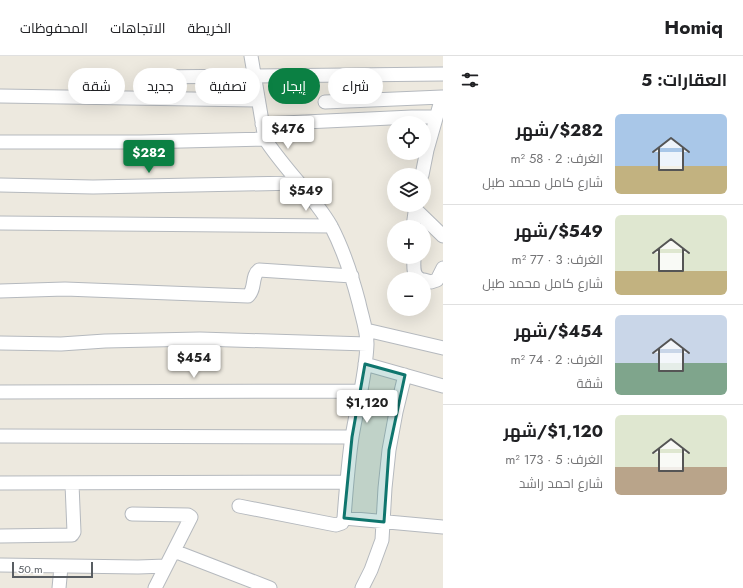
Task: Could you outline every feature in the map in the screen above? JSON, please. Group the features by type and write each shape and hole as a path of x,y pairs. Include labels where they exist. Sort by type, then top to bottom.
{"street":[{"path":"251,56 253,68"},
{"path":"260,76 443,74"},
{"path":"0,96 195,99"},
{"path":"324,102 442,97 438,123 424,168"},
{"path":"239,506 336,524 342,523 344,518 352,437 365,364 367,344 366,330 347,261 331,226 265,139 259,104"},
{"path":"262,124 412,117 438,123"},
{"path":"0,142 141,142 265,139"},
{"path":"0,185 93,187 299,183"},
{"path":"420,212 443,236"},
{"path":"0,223 331,226"},
{"path":"431,282 436,280 443,268"},
{"path":"0,291 65,289 248,296 251,293 255,273 259,270 352,276"},
{"path":"366,330 443,348"},
{"path":"0,343 61,344 105,340 200,339 367,344"},
{"path":"365,364 443,386"},
{"path":"362,588 372,570 382,540 389,450 405,375"},
{"path":"0,392 360,392"},
{"path":"0,436 352,437"},
{"path":"0,483 72,484 347,482"},
{"path":"0,536 72,535 74,532 72,484"},
{"path":"132,514 190,515 190,519 155,588"},
{"path":"344,518 443,527"},
{"path":"174,551 270,588"},
{"path":"0,565 166,566"},
{"path":"59,588 60,566"}],"highlighted area":[{"path":"365,364 405,375 389,450 384,522 344,518 352,437"}]}
